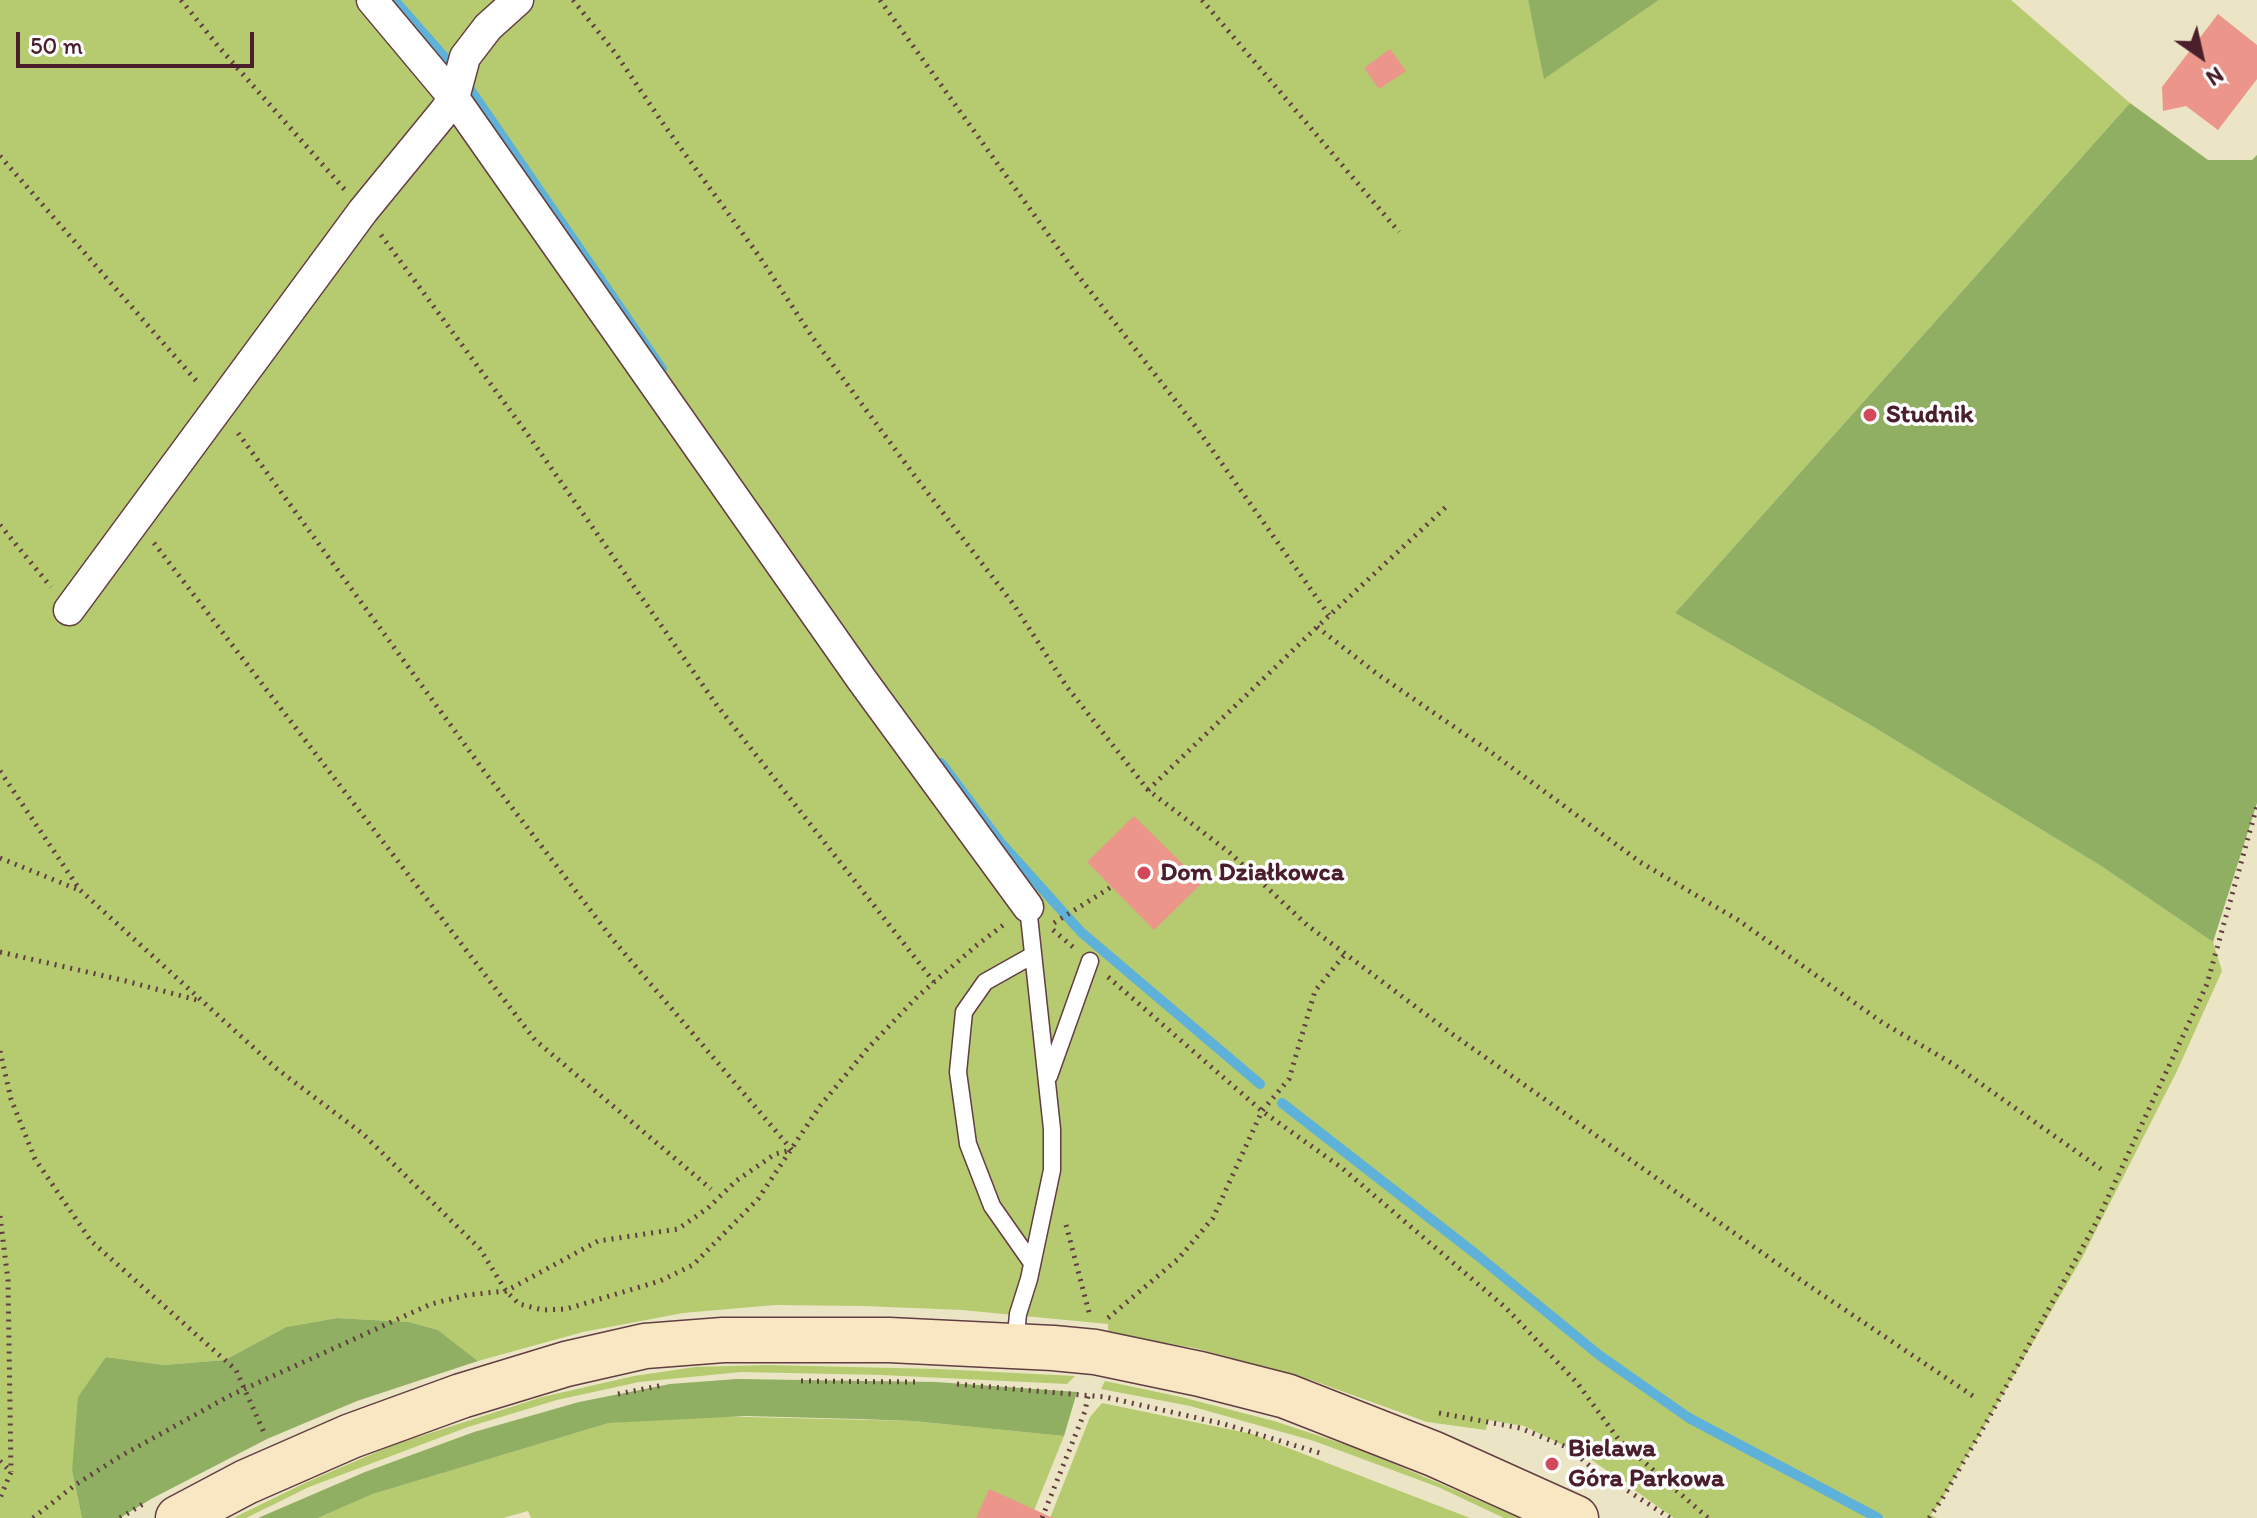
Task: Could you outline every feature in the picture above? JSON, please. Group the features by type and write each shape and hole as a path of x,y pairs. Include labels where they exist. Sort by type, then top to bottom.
{"main road":[{"path":"178,1518 246,1482 351,1436 433,1406 566,1364 645,1346 723,1340 889,1340 1095,1352 1286,1396 1434,1454 1576,1518"}],"street":[{"path":"372,0 454,98 862,680 1028,907"},
{"path":"69,610 363,211 454,98 465,57 488,27 518,0"}],"lane":[{"path":"1014,1347 1018,1314 1052,1170 1052,1129 1028,907"},
{"path":"1032,1263 992,1206 972,1156 958,1072 964,1012 985,982 1033,955"},
{"path":"1047,1083 1090,961"}],"path":[{"path":"181,0 363,211 526,432 716,704 934,982"},
{"path":"573,0 616,54 813,338 1014,605 1067,687 1148,790 1230,853 1307,925 1448,1031 1976,1398"},
{"path":"880,0 1073,269 1196,427 1329,615"},
{"path":"1202,0 1399,232"},
{"path":"0,156 220,408 484,771 614,941 792,1150"},
{"path":"1148,790 1447,506"},
{"path":"136,520 535,1040 711,1189"},
{"path":"0,525 69,610"},
{"path":"1317,627 1376,673 1492,753 1640,862 1738,920 1883,1023 1953,1064 2101,1169"},
{"path":"0,771 80,890 277,1069 363,1134 397,1166 480,1249 506,1291 519,1304 543,1310 566,1309 660,1281 693,1265 758,1199 820,1106 868,1048 934,982 1028,907 1262,1111 1342,1168 1506,1308 1578,1384 1619,1440 1708,1518"},
{"path":"1929,1518 1986,1423 2097,1221 2207,984 2257,806"},
{"path":"0,858 80,890"},
{"path":"1053,923 1111,887"},
{"path":"0,952 201,1000"},
{"path":"1101,1323 1178,1259 1213,1218 1262,1111 1289,1079 1315,991 1345,954"},
{"path":"0,1051 11,1099 35,1159 91,1241 236,1370 267,1439"},
{"path":"33,1518 75,1485 119,1457 245,1389 431,1304 467,1295 506,1291 598,1241 678,1229 708,1208 736,1181 775,1154 792,1150"},
{"path":"1052,1170 1091,1322"},
{"path":"0,1216 8,1280 11,1472 0,1498"},
{"path":"800,1381 921,1382"},
{"path":"610,1396 670,1384"},
{"path":"951,1384 1105,1397 1224,1424 1335,1458"},
{"path":"1042,1518 1085,1411 1088,1396"},
{"path":"0,1461 11,1472"},
{"path":"1591,1467 1670,1518"}],"green space":[{"path":"0,0 1528,0 1545,78 1659,0 2011,0 2130,103 1675,613 1872,726 2101,866 2213,942 2222,971 2177,1071 2082,1258 1931,1515 1937,1518 1674,1518 1589,1458 1524,1426 1488,1420 1486,1430 1427,1422 1311,1380 1195,1348 1108,1333 1108,1324 962,1310 775,1305 683,1313 583,1332 478,1361 438,1330 409,1322 337,1318 286,1327 225,1360 164,1365 106,1357 72,1471 82,1518 0,1518"},
{"path":"1528,0 1659,0 1544,79"},
{"path":"2130,103 2208,160 2252,160 2257,155 2257,803 2213,942 2101,866 1872,726 1675,613"},
{"path":"337,1318 409,1322 438,1330 478,1361 357,1401 267,1439 120,1518 82,1518 72,1471 78,1397 106,1357 164,1365 225,1360 286,1327"},
{"path":"768,1365 1075,1376 1067,1384 741,1372 639,1382 557,1400 468,1427 309,1487 246,1518 233,1518 393,1445 542,1397 634,1376 695,1367"},
{"path":"737,1379 936,1382 1077,1392 1064,1436 913,1421 858,1419 746,1416 609,1423 373,1494 318,1518 258,1518 365,1472 474,1432 579,1402 670,1384"},
{"path":"1105,1381 1274,1421 1362,1450 1520,1518 1504,1518 1438,1487 1314,1441 1190,1406 1101,1389"},
{"path":"1102,1403 1252,1434 1470,1518 1050,1518 1090,1417"},
{"path":"705,1416 913,1421 1064,1436 1031,1518 531,1518 528,1511 503,1518 318,1518 373,1494 609,1423"}],"building":[{"path":"2218,14 2257,45 2257,79 2218,130 2186,106 2163,111 2162,87"},
{"path":"1390,49 1406,71 1379,89 1364,68"},
{"name":"Dom Działkowca","path":"1134,816 1202,883 1154,930 1087,862"},
{"path":"989,1489 1053,1518 976,1518"}],"waterway":[{"path":"394,0 455,69"},
{"path":"465,82 662,369"},
{"path":"941,763 1001,843 1081,932 1260,1084"},
{"path":"1282,1103 1599,1355 1689,1418 1878,1518"}],"place":[{"name":"Studnik","path":"1870,415"},
{"name":"Dom Działkowca","path":"1144,873"},
{"name":"Bielawa Góra Parkowa","path":"1552,1464"}]}
